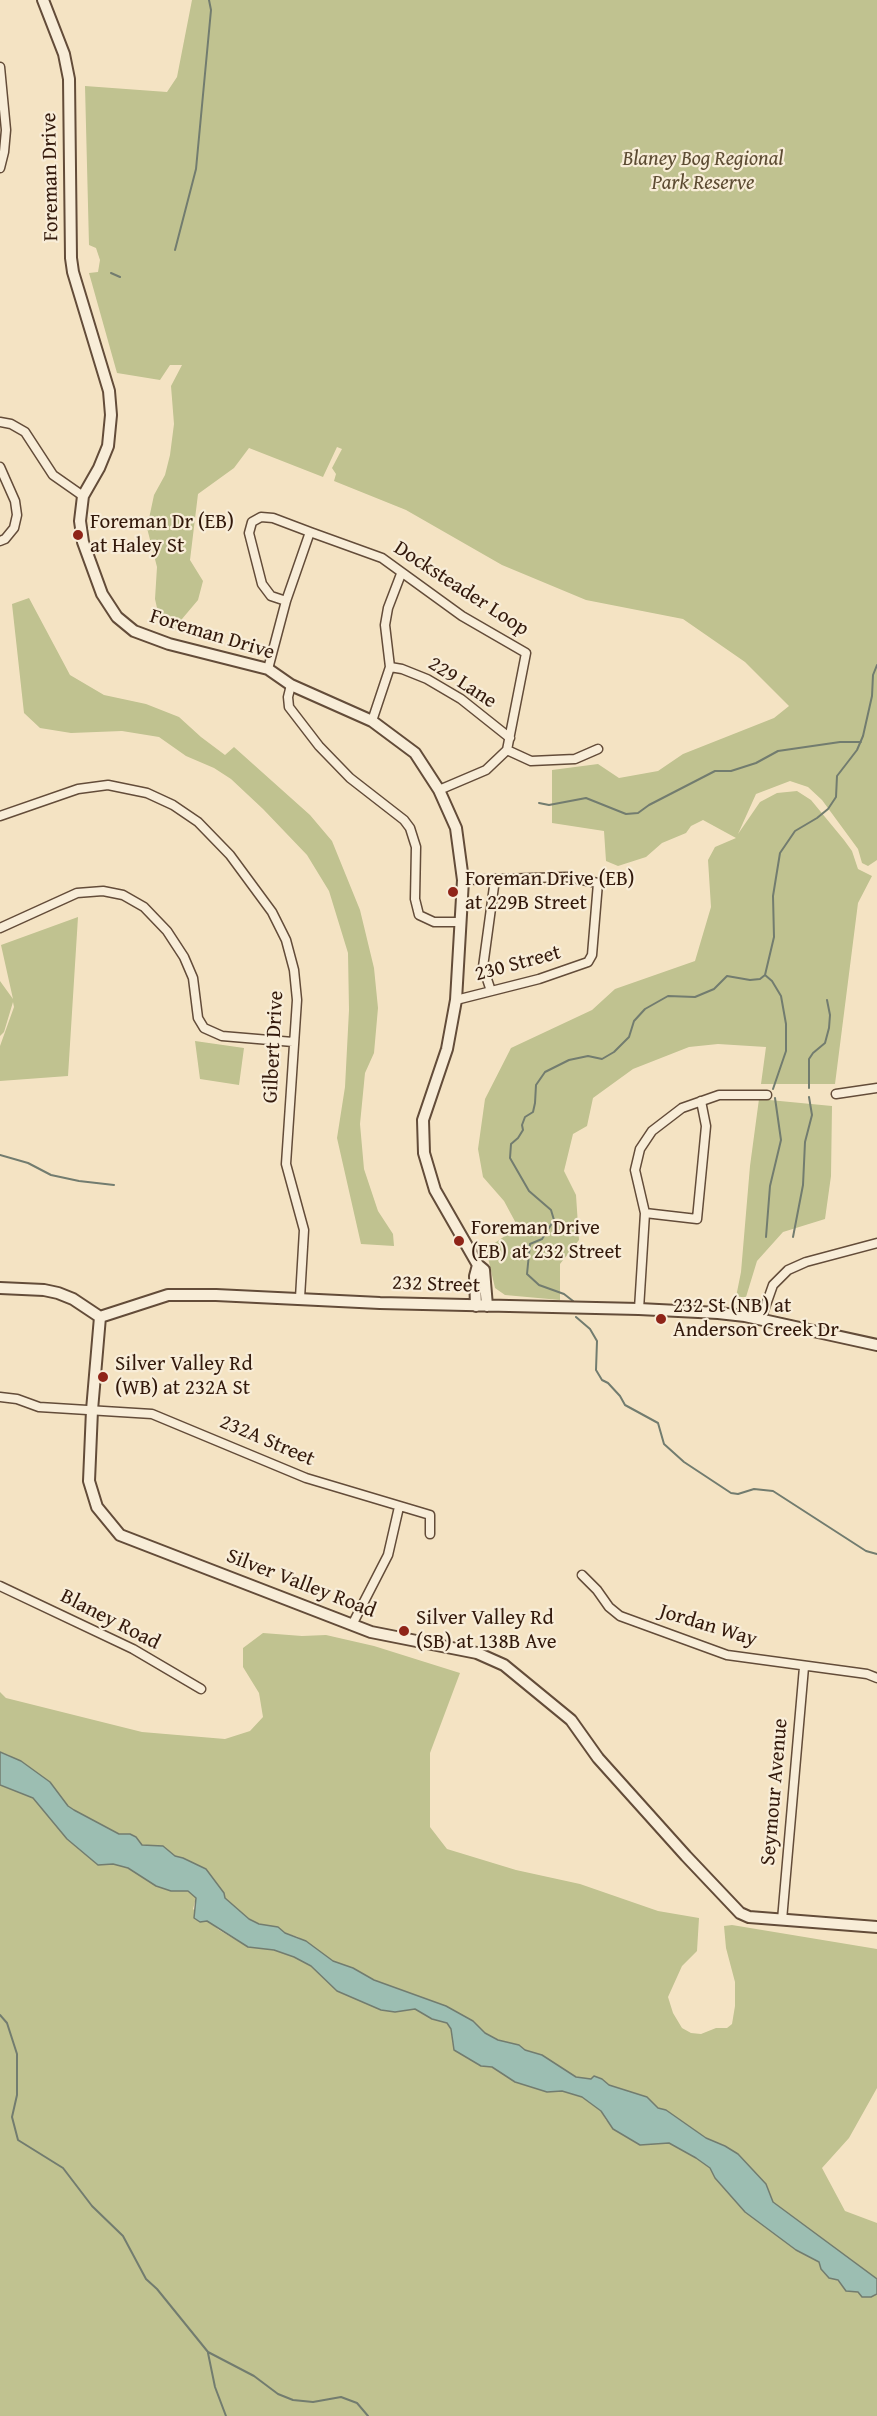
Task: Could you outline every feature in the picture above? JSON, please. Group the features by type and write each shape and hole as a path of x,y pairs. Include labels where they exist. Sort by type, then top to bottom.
{"street":[{"name":"Foreman Drive","path":"43,0 64,54 69,79 73,272 109,391 111,415 108,446 83,496 80,521 83,542 102,594 117,617 134,631 153,640 268,669 291,685 372,721 415,753 439,790 456,828 463,880 456,999 447,1049 423,1120 424,1154 435,1190 478,1265 484,1270 481,1306"},
{"path":"0,67 6,130 0,168"},
{"path":"0,422 11,424 25,432 53,475 83,496"},
{"path":"0,467 15,501 17,515 14,528 2,540"},
{"name":"Docksteader Loop","path":"286,601 271,596 262,584 250,538 250,526 256,519 266,516 382,558 401,574 462,616 526,653 507,750"},
{"path":"268,669 286,601 310,532"},
{"path":"372,721 390,667 386,625 388,608 401,574"},
{"name":"229 Lane","path":"390,667 427,679 461,699 510,738"},
{"path":"291,685 288,697 289,707 312,737 335,764 404,820 410,828 416,847 415,899 419,915 434,922 461,922"},
{"path":"439,790 486,770 507,750 531,761 575,759 598,749"},
{"name":"Gilbert Drive","path":"0,816 78,789 108,785 147,793 173,805 198,822 230,855 272,912 286,940 294,970 297,1000 286,1164 304,1230 300,1298"},
{"name":"230 Street","path":"456,999 539,979 588,962 592,955 598,883 567,877 495,879"},
{"path":"463,880 495,879 483,967 491,991"},
{"path":"0,928 77,893 103,891 123,895 144,907 167,931 184,957 193,978 198,1018 204,1028 222,1036 293,1042"},
{"path":"836,1094 877,1088"},
{"path":"639,1309 645,1213 635,1170 640,1149 652,1131 682,1108 719,1095 767,1095"},
{"path":"645,1213 697,1219 706,1126 701,1101"},
{"path":"761,1320 773,1285 788,1270 806,1262 877,1243"},
{"path":"0,1287 58,1293 73,1299 100,1317"},
{"name":"232 Street","path":"100,1317 168,1295 639,1309 718,1312 877,1345"},
{"name":"Silver Valley Road","path":"100,1317 89,1481 97,1507 120,1535 371,1632 477,1653 504,1665 571,1720 598,1758 734,1907 749,1917 877,1927"},
{"name":"232A Street","path":"0,1397 16,1399 39,1407 152,1414 306,1478 430,1515 430,1534"},
{"path":"352,1625 388,1555 399,1507"},
{"name":"Jordan Way","path":"582,1575 613,1611 628,1620 727,1655 867,1674 877,1678"},
{"name":"Blaney Road","path":"0,1586 133,1649 201,1689"},
{"name":"Seymour Avenue","path":"782,1920 804,1667"}],"green space":[{"name":"Blaney Bog Regional Park Reserve","path":"192,0 877,0 877,860 868,866 862,863 858,849 822,800 808,787 790,781 756,794 738,834 760,802 777,793 797,791 811,800 844,840 852,851 858,869 872,876 858,903 835,1084 761,1084 766,1047 718,1044 689,1047 633,1069 593,1098 587,1126 573,1134 564,1171 576,1195 579,1240 560,1264 560,1300 505,1295 495,1288 486,1249 518,1227 504,1201 483,1177 478,1149 485,1099 511,1048 592,1010 615,989 695,961 711,907 708,860 715,847 736,838 703,820 691,826 686,833 662,843 646,857 618,866 606,861 604,831 552,823 552,770 598,764 619,778 658,771 683,754 774,718 789,706 745,662 683,619 586,600 502,565 406,510 334,481 336,474 332,468 342,449 337,447 323,477 249,448 234,468 198,494 190,560 203,581 198,600 176,630 157,608 155,599 157,567 147,528 154,495 165,475 170,455 174,424 171,386 182,365 170,365 160,380 117,373 89,273 98,272 100,260 96,248 89,245 85,86 167,92 177,77"},
{"path":"29,598 70,675 104,695 146,704 179,717 225,755 234,747 310,815 332,841 360,910 374,968 378,1008 374,1053 365,1073 360,1124 364,1169 378,1211 393,1234 394,1246 361,1244 337,1138 345,1087 349,1010 348,953 329,891 307,855 231,779 214,768 186,756 159,737 122,731 71,733 40,728 24,713 12,604"},
{"path":"78,917 68,1076 0,1081 0,1046 14,1007 13,1002 4,1032 0,1036 0,981 13,999 1,945"},
{"path":"195,1041 244,1048 239,1085 200,1079"},
{"path":"759,1099 832,1106 831,1176 825,1219 783,1232 757,1261 746,1297 736,1297 741,1272 750,1166"},
{"path":"263,1633 326,1635 374,1646 460,1673 430,1753 430,1827 447,1849 516,1870 580,1884 658,1911 699,1918 697,1951 682,1966 668,1997 673,2013 682,2028 691,2033 701,2034 716,2028 727,2028 732,2024 735,1982 726,1948 724,1926 732,1925 877,1949 877,2088 849,2138 822,2168 845,2211 877,2223 877,2279 773,2202 766,2184 726,2146 706,2138 666,2110 658,2108 647,2097 609,2085 602,2079 576,2077 542,2055 525,2050 519,2045 498,2040 485,2033 473,2021 446,2006 374,1980 353,1968 333,1961 298,1937 285,1933 278,1927 259,1924 249,1919 225,1898 224,1893 210,1877 183,1858 175,1856 163,1846 142,1845 130,1834 119,1835 74,1810 68,1806 50,1782 9,1755 0,1752 0,1692 6,1698 142,1732 225,1739 250,1731 263,1717 259,1693 243,1667 243,1648"},
{"path":"0,1785 33,1798 67,1839 98,1865 113,1864 128,1868 156,1886 171,1891 188,1891 196,1898 193,1909 219,1930 248,1947 274,1950 294,1957 311,1966 337,1991 381,2010 395,2012 415,2009 432,2019 447,2023 451,2029 454,2050 481,2066 492,2067 515,2082 547,2092 562,2091 582,2097 601,2111 606,2120 640,2145 669,2143 710,2168 715,2178 745,2212 796,2250 819,2262 821,2269 829,2278 837,2280 846,2291 858,2292 871,2297 877,2294 877,2416 0,2416"}],"water":[{"path":"0,1752 21,1761 50,1782 68,1806 74,1810 119,1834 130,1834 136,1837 142,1845 163,1846 175,1856 206,1869 224,1893 225,1898 249,1919 259,1924 278,1927 285,1933 306,1941 333,1961 353,1968 374,1980 446,2006 473,2021 485,2033 498,2040 519,2045 525,2050 542,2055 576,2077 591,2079 594,2076 609,2085 647,2097 658,2108 666,2110 706,2138 738,2154 766,2184 773,2202 877,2279 877,2294 862,2297 858,2292 846,2291 838,2280 829,2278 821,2269 819,2262 796,2250 745,2212 715,2178 710,2168 669,2143 640,2145 613,2129 601,2111 582,2097 562,2091 547,2092 515,2082 492,2067 481,2066 454,2050 451,2029 447,2023 432,2019 415,2009 395,2012 381,2010 337,1991 311,1966 294,1957 274,1950 248,1947 207,1921 200,1922 194,1918 196,1898 188,1891 171,1891 156,1886 128,1868 113,1864 98,1865 67,1839 33,1798 0,1785"}],"waterway":[{"path":"175,250 196,169 211,10 209,0"},
{"path":"111,273 120,277"},
{"path":"573,1301 564,1294 539,1285 527,1274 530,1244 542,1239 554,1220 551,1210 529,1191 510,1158 511,1144 523,1130 525,1117 533,1112 536,1085 545,1072 569,1060 588,1056 602,1059 614,1052 629,1037 634,1021 645,1009 668,996 695,997 714,989 727,976 750,980 760,979 765,975 774,937 773,896 780,853 795,831 828,809 836,797 837,776 857,750 863,736 872,696 873,675 877,665"},
{"path":"539,803 549,805 586,798 626,814 638,813 715,771 731,771 756,763 778,751 840,742 861,742"},
{"path":"765,975 772,981 781,996 786,1024 786,1051 773,1089"},
{"path":"809,1088 809,1059 825,1043 829,1028 830,1015 827,1000"},
{"path":"793,1237 803,1185 805,1142 812,1115 809,1097"},
{"path":"766,1237 770,1186 781,1140 775,1098"},
{"path":"0,1155 28,1163 51,1175 114,1185"},
{"path":"576,1317 590,1329 597,1341 596,1370 602,1380 620,1396 625,1405 658,1423 664,1444 684,1462 731,1493 738,1494 754,1489 773,1491 866,1551 877,1554"},
{"path":"0,2015 7,2023 17,2054 17,2095 12,2117 18,2140 63,2168 92,2206 123,2236 146,2279 157,2289 208,2352 254,2376 278,2394 293,2400 313,2402 341,2397 357,2403 368,2416"},
{"path":"208,2353 215,2387 226,2416"}],"place":[{"name":"Foreman Dr (EB) at Haley St","path":"78,535"},
{"name":"Foreman Drive (EB) at 229B Street","path":"453,892"},
{"name":"Foreman Drive (EB) at 232 Street","path":"459,1241"},
{"name":"232 St (NB) at Anderson Creek Dr","path":"661,1319"},
{"name":"Silver Valley Rd (WB) at 232A St","path":"103,1377"},
{"name":"Silver Valley Rd (SB) at 138B Ave","path":"404,1631"}]}
